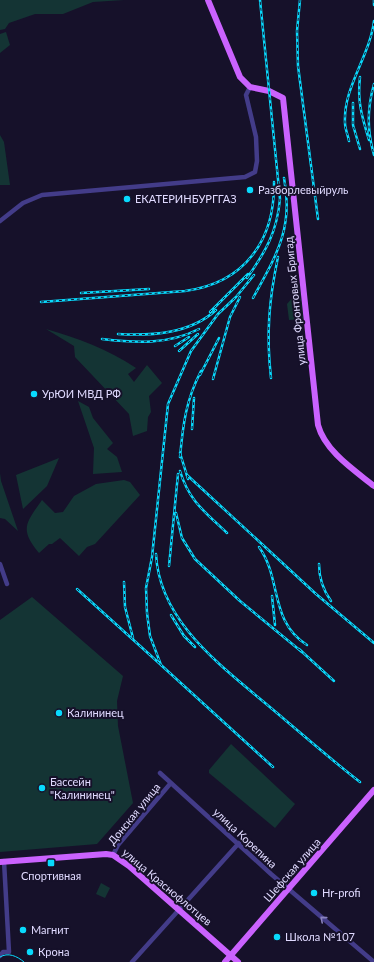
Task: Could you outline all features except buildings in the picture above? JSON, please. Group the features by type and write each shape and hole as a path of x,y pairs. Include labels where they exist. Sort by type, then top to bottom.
{"main road":[{"path":"208,0 234,66 240,77 250,87"},
{"name":"улица Фронтовых Бригад","path":"250,87 278,94 283,98 285,106 318,425 322,437 329,447 374,486"},
{"name":"Шефская улица","path":"225,962 374,790"},
{"name":"улица Краснофлотцев","path":"2,861 80,855 113,855 129,866 238,962"}],"street":[{"path":"0,221 23,203 42,195 245,177 252,174 255,172 257,156 256,137 246,95 250,87"},
{"path":"0,564 7,584"},
{"name":"улица Корепина","path":"160,773 170,784 239,843 288,889 374,962"},
{"name":"Донская улица","path":"113,855 118,845 170,784"},
{"path":"132,962 239,843"},
{"path":"0,956 3,952 9,952 2,861"}],"green space":[{"path":"0,0 124,0 93,2 63,14 35,14 9,23 5,29 0,30"},
{"path":"6,32 10,45 0,53 0,34"},
{"path":"0,135 4,142 10,185 0,185"},
{"path":"300,289 303,319 289,320 287,304"},
{"path":"46,329 92,345 125,361 136,368 128,374 134,382 147,365 162,383 149,396 151,412 148,417 147,431 133,436 129,414 75,357 74,346"},
{"path":"78,401 89,407 93,418 113,443 107,449 117,457 122,472 93,474 94,448"},
{"path":"59,458 47,486 23,509 16,475"},
{"path":"0,473 1,481 18,531 5,519 0,518"},
{"path":"124,480 130,482 140,495 95,544 87,547 79,556 60,538 52,544 49,544 39,553 29,538 27,526 42,500 55,513 63,512 74,496 96,484"},
{"name":"Калининец","path":"32,597 123,676 117,701 118,726 133,803 97,844 0,852 0,620"},
{"path":"231,744 295,804 275,828 209,773 209,770"},
{"path":"101,883 110,888 105,898 96,894"}],"tram line":[{"path":"0,957 12,955 24,962"}],"railway":[{"path":"247,278 270,241 276,221 280,199 260,0"},
{"path":"300,0 297,31 298,66 318,219"},
{"path":"374,0 374,5"},
{"path":"349,141 345,128 348,97 368,47 374,21"},
{"path":"360,77 359,94 362,116 369,140"},
{"path":"374,84 369,111 370,137 374,155"},
{"path":"353,103 353,125 360,149"},
{"path":"253,298 276,255 285,227 287,212 284,178"},
{"path":"41,302 185,291 206,286 224,279 240,268 252,255 262,240 269,222 273,203 274,182"},
{"path":"271,378 269,362 269,317 272,288 278,257"},
{"path":"210,312 248,274"},
{"path":"254,275 236,297 218,314 191,351 168,404 152,557 146,588 150,636 161,665 273,767"},
{"path":"81,293 149,289"},
{"path":"213,379 230,317 240,297"},
{"path":"118,334 157,334 170,332 194,324 206,318 216,310"},
{"path":"102,339 151,342 175,338 199,329"},
{"path":"179,351 198,334"},
{"path":"175,346 189,337"},
{"path":"200,375 219,338"},
{"path":"180,457 186,412 192,392 201,371"},
{"path":"192,429 194,398"},
{"path":"180,453 188,479"},
{"path":"180,471 193,498 227,533"},
{"path":"169,566 178,474"},
{"path":"187,475 316,594 374,643"},
{"path":"176,513 182,538 195,559 240,601 302,652"},
{"path":"259,547 271,572 281,612 295,635 307,645"},
{"path":"156,554 159,577 167,598 178,618 192,636 225,669 360,782"},
{"path":"319,564 322,584 331,601"},
{"path":"124,582 125,607 133,638"},
{"path":"77,589 160,664"},
{"path":"272,596 275,625"},
{"path":"171,615 184,636 195,647"},
{"path":"299,649 334,681"}],"place":[{"name":"Разборлевыйруль","path":"250,190"},
{"name":"ЕКАТЕРИНБУРГГАЗ","path":"127,199"},
{"name":"УрЮИ МВД РФ","path":"34,394"},
{"name":"Калининец","path":"59,713"},
{"name":"Бассейн \"Калининец\"","path":"42,788"},
{"name":"Спортивная","path":"51,863"},
{"name":"Hr-profi","path":"314,893"},
{"name":"Магнит","path":"23,930"},
{"name":"Школа №107","path":"277,937"},
{"name":"Крона","path":"30,952"}]}
